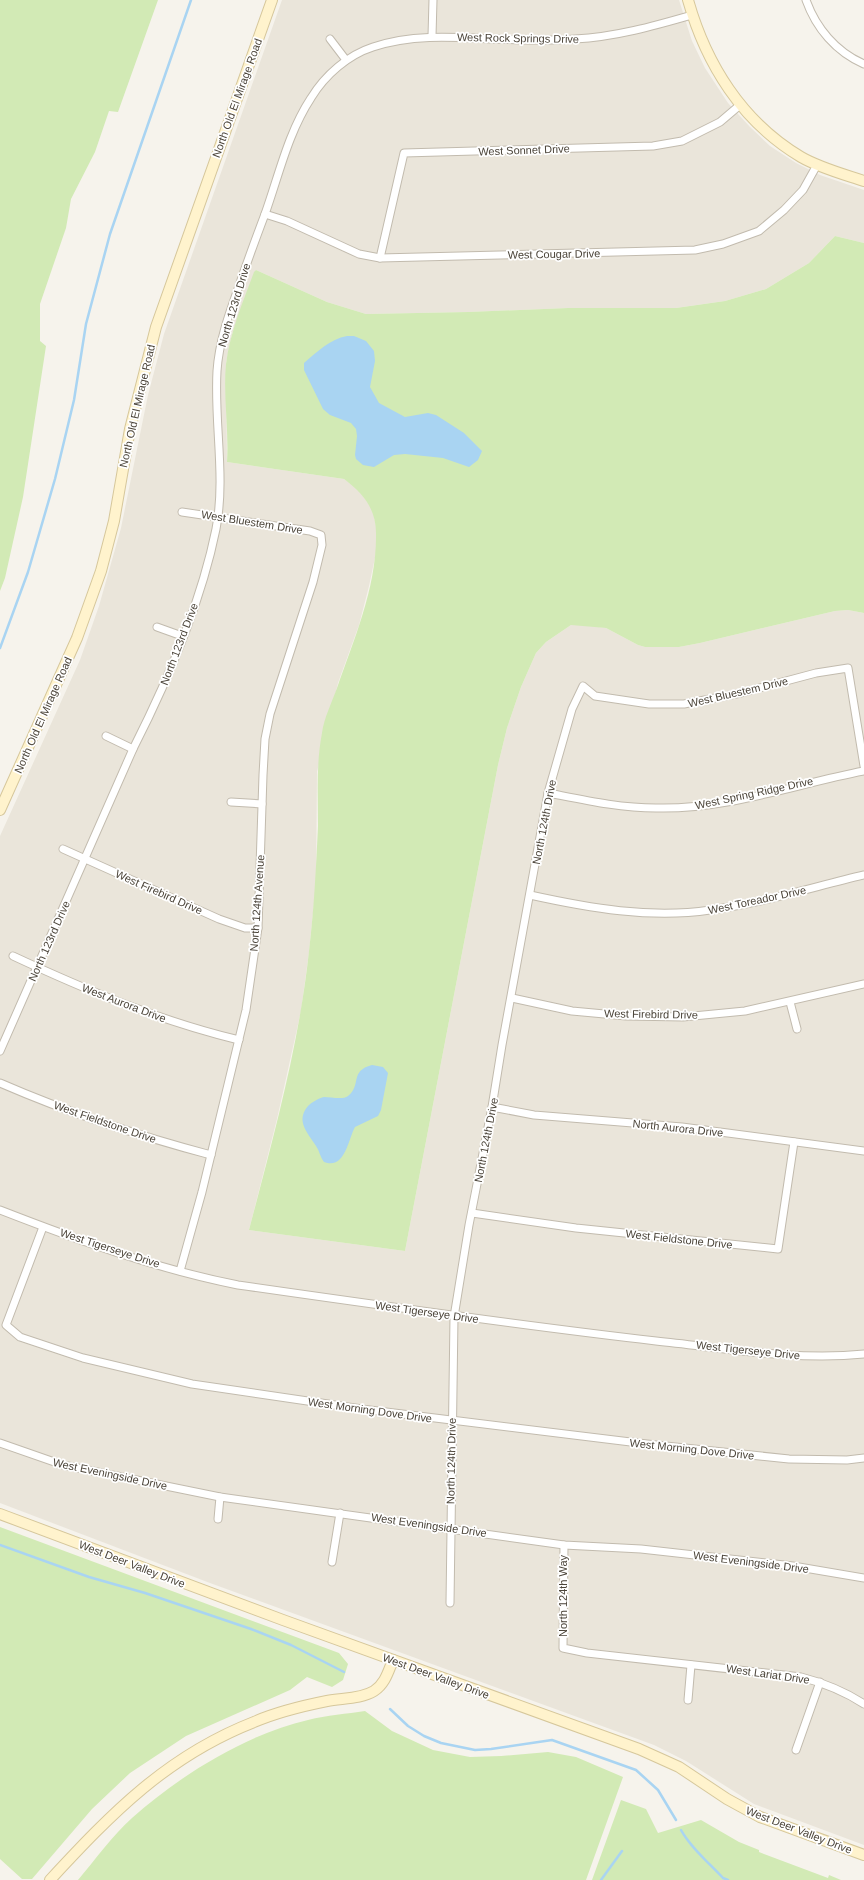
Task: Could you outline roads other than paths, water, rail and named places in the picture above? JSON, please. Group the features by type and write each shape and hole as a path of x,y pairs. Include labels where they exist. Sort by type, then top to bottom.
{"street":[{"name":"North Old El Mirage Road","path":"0,810 77,638 96,585 114,521 130,429 156,327 272,0"},
{"path":"432,36 434,0"},
{"path":"688,0 692,15 712,62 722,81 740,105 776,139 802,157 864,181"},
{"path":"806,0 820,29 834,45 864,64"},
{"name":"West Rock Springs Drive","path":"265,214 296,124 311,96 328,76 346,60 372,47 432,36 506,40 576,39 640,30 692,15"},
{"path":"330,39 346,60"},
{"name":"West Sonnet Drive","path":"380,258 404,153 653,146 682,141 720,122 740,105"},
{"name":"West Cougar Drive","path":"265,214 294,224 359,254 380,258 694,250 723,244 759,231 784,210 803,190 817,164"},
{"name":"North 123rd Drive","path":"0,1051 86,859 133,749 148,719 194,605 210,554 218,517 220,475 216,402 219,357 230,309 265,214"},
{"name":"West Bluestem Drive","path":"182,512 310,531 321,535"},
{"name":"North 124th Avenue","path":"180,1271 212,1155 246,1010 258,928 265,739 270,714 313,582 322,545 321,535"},
{"path":"157,627 182,636"},
{"name":"West Bluestem Drive","path":"583,686 595,696 649,704 684,704 741,693 816,673 848,668 864,766"},
{"name":"North 124th Drive","path":"450,1603 454,1317 548,793 572,709 583,686"},
{"path":"106,736 133,749"},
{"name":"West Spring Ridge Drive","path":"548,793 612,805 656,808 687,807 742,798 864,770"},
{"path":"231,802 262,804"},
{"name":"West Firebird Drive","path":"63,849 219,918 245,928 258,928"},
{"name":"West Toreador Drive","path":"530,895 589,907 649,913 709,910 774,898 864,875"},
{"name":"West Aurora Drive","path":"13,956 37,968 137,1009 184,1025 239,1040"},
{"name":"West Firebird Drive","path":"512,998 572,1010 641,1016 683,1017 745,1011 864,984"},
{"path":"790,1002 797,1029"},
{"name":"West Fieldstone Drive","path":"0,1083 39,1100 122,1130 212,1155"},
{"name":"North Aurora Drive","path":"492,1107 534,1115 682,1128 864,1151"},
{"name":"West Fieldstone Drive","path":"472,1213 576,1228 778,1249 794,1142"},
{"name":"West Tigerseye Drive","path":"0,1210 43,1227 118,1252 207,1279 238,1285 454,1317 792,1355 837,1357 864,1354"},
{"name":"West Morning Dove Drive","path":"43,1227 6,1325 20,1337 83,1358 192,1384 452,1421 789,1459 847,1460 864,1458"},
{"name":"West Eveningside Drive","path":"0,1443 63,1465 220,1497 564,1545 649,1550 793,1566 864,1578"},
{"path":"218,1519 220,1497"},
{"path":"332,1562 340,1513"},
{"name":"West Deer Valley Drive","path":"0,1514 393,1660 650,1753 678,1767 748,1811 864,1855"},
{"name":"North 124th Way","path":"563,1648 564,1545"},
{"name":"West Lariat Drive","path":"563,1648 587,1653 801,1677 820,1682 849,1694 864,1704"},
{"path":"50,1880 116,1811 134,1794 168,1768 213,1741 254,1722 299,1707 369,1694 383,1682 393,1660"},
{"path":"688,1700 691,1665"},
{"path":"796,1750 820,1682"}],"water":[{"path":"347,336 354,336 366,341 374,351 375,361 370,387 379,403 405,417 428,413 436,415 464,433 482,451 478,460 469,467 443,458 405,454 394,455 374,467 363,465 356,459 356,429 351,423 330,415 323,409 304,370 304,363 319,350 335,340"},
{"path":"372,1065 383,1067 388,1073 381,1110 378,1116 355,1127 345,1152 337,1162 324,1162 304,1127 304,1111 316,1100 324,1097 340,1098 348,1096 352,1092 361,1071"}],"waterway":[{"path":"0,648 28,572 55,479 74,400 86,324 110,234 191,0"},
{"path":"0,1545 89,1577 145,1593 251,1629 291,1645 344,1672"},
{"path":"390,1709 408,1726 424,1736 441,1743 475,1750 552,1740 636,1770 658,1790 676,1820"},
{"path":"681,1830 700,1855 723,1878 728,1880"},
{"path":"601,1880 622,1851"}]}
